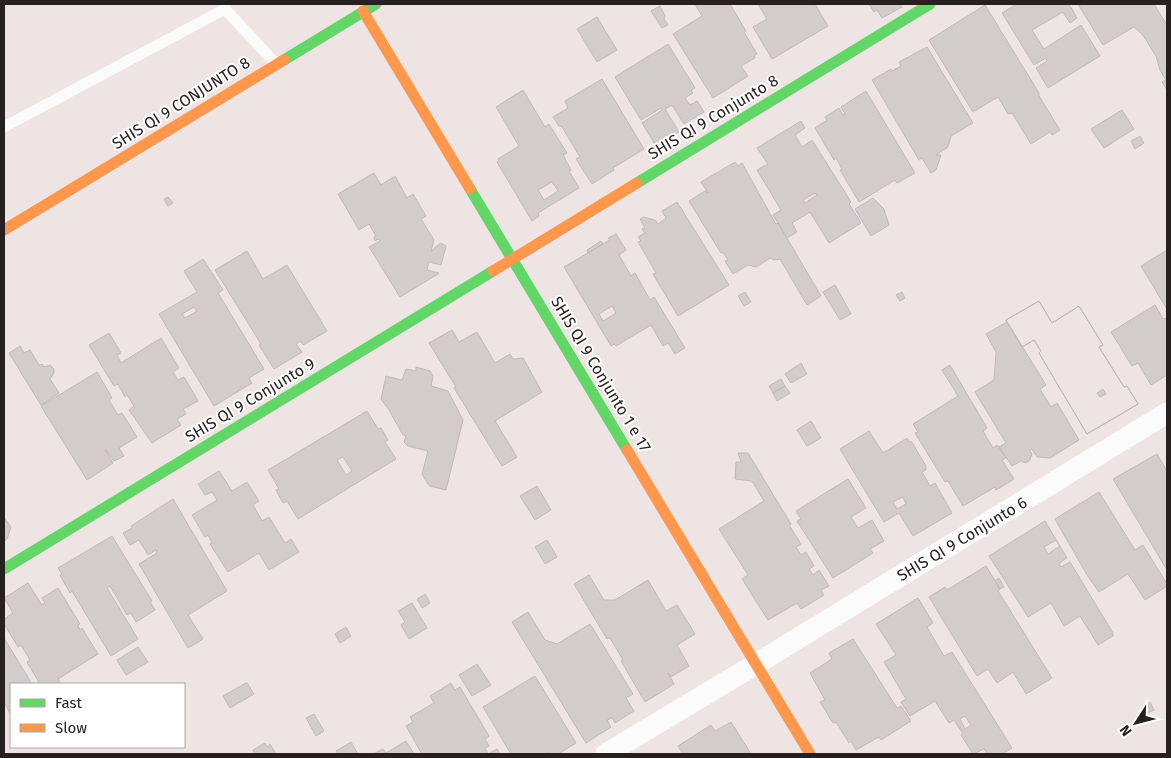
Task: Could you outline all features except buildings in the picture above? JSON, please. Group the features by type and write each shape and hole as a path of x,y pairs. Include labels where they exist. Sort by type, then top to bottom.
{"street":[{"name":"SHIS QI 9 CONJUNTO 8","path":"4,230 376,4"},
{"name":"SHIS QI 9 Conjunto 8","path":"512,259 930,4"},
{"name":"SHIS QI 9 Conjunto 1 e 17","path":"363,11 810,754"},
{"name":"SHIS QI 9 Conjunto 9","path":"4,569 512,259"},
{"name":"SHIS QI 9 Conjunto 6","path":"606,754 1167,413"}],"lane":[{"path":"4,127 225,10 276,64"}],"traffic: fast":[{"path":"284,60 376,4"},
{"path":"637,183 930,4"},
{"path":"470,189 627,450"},
{"path":"4,569 493,271"}],"traffic: slow":[{"path":"363,11 470,189"},
{"path":"4,230 284,60"},
{"path":"493,271 637,183"},
{"path":"627,450 810,754"}]}
